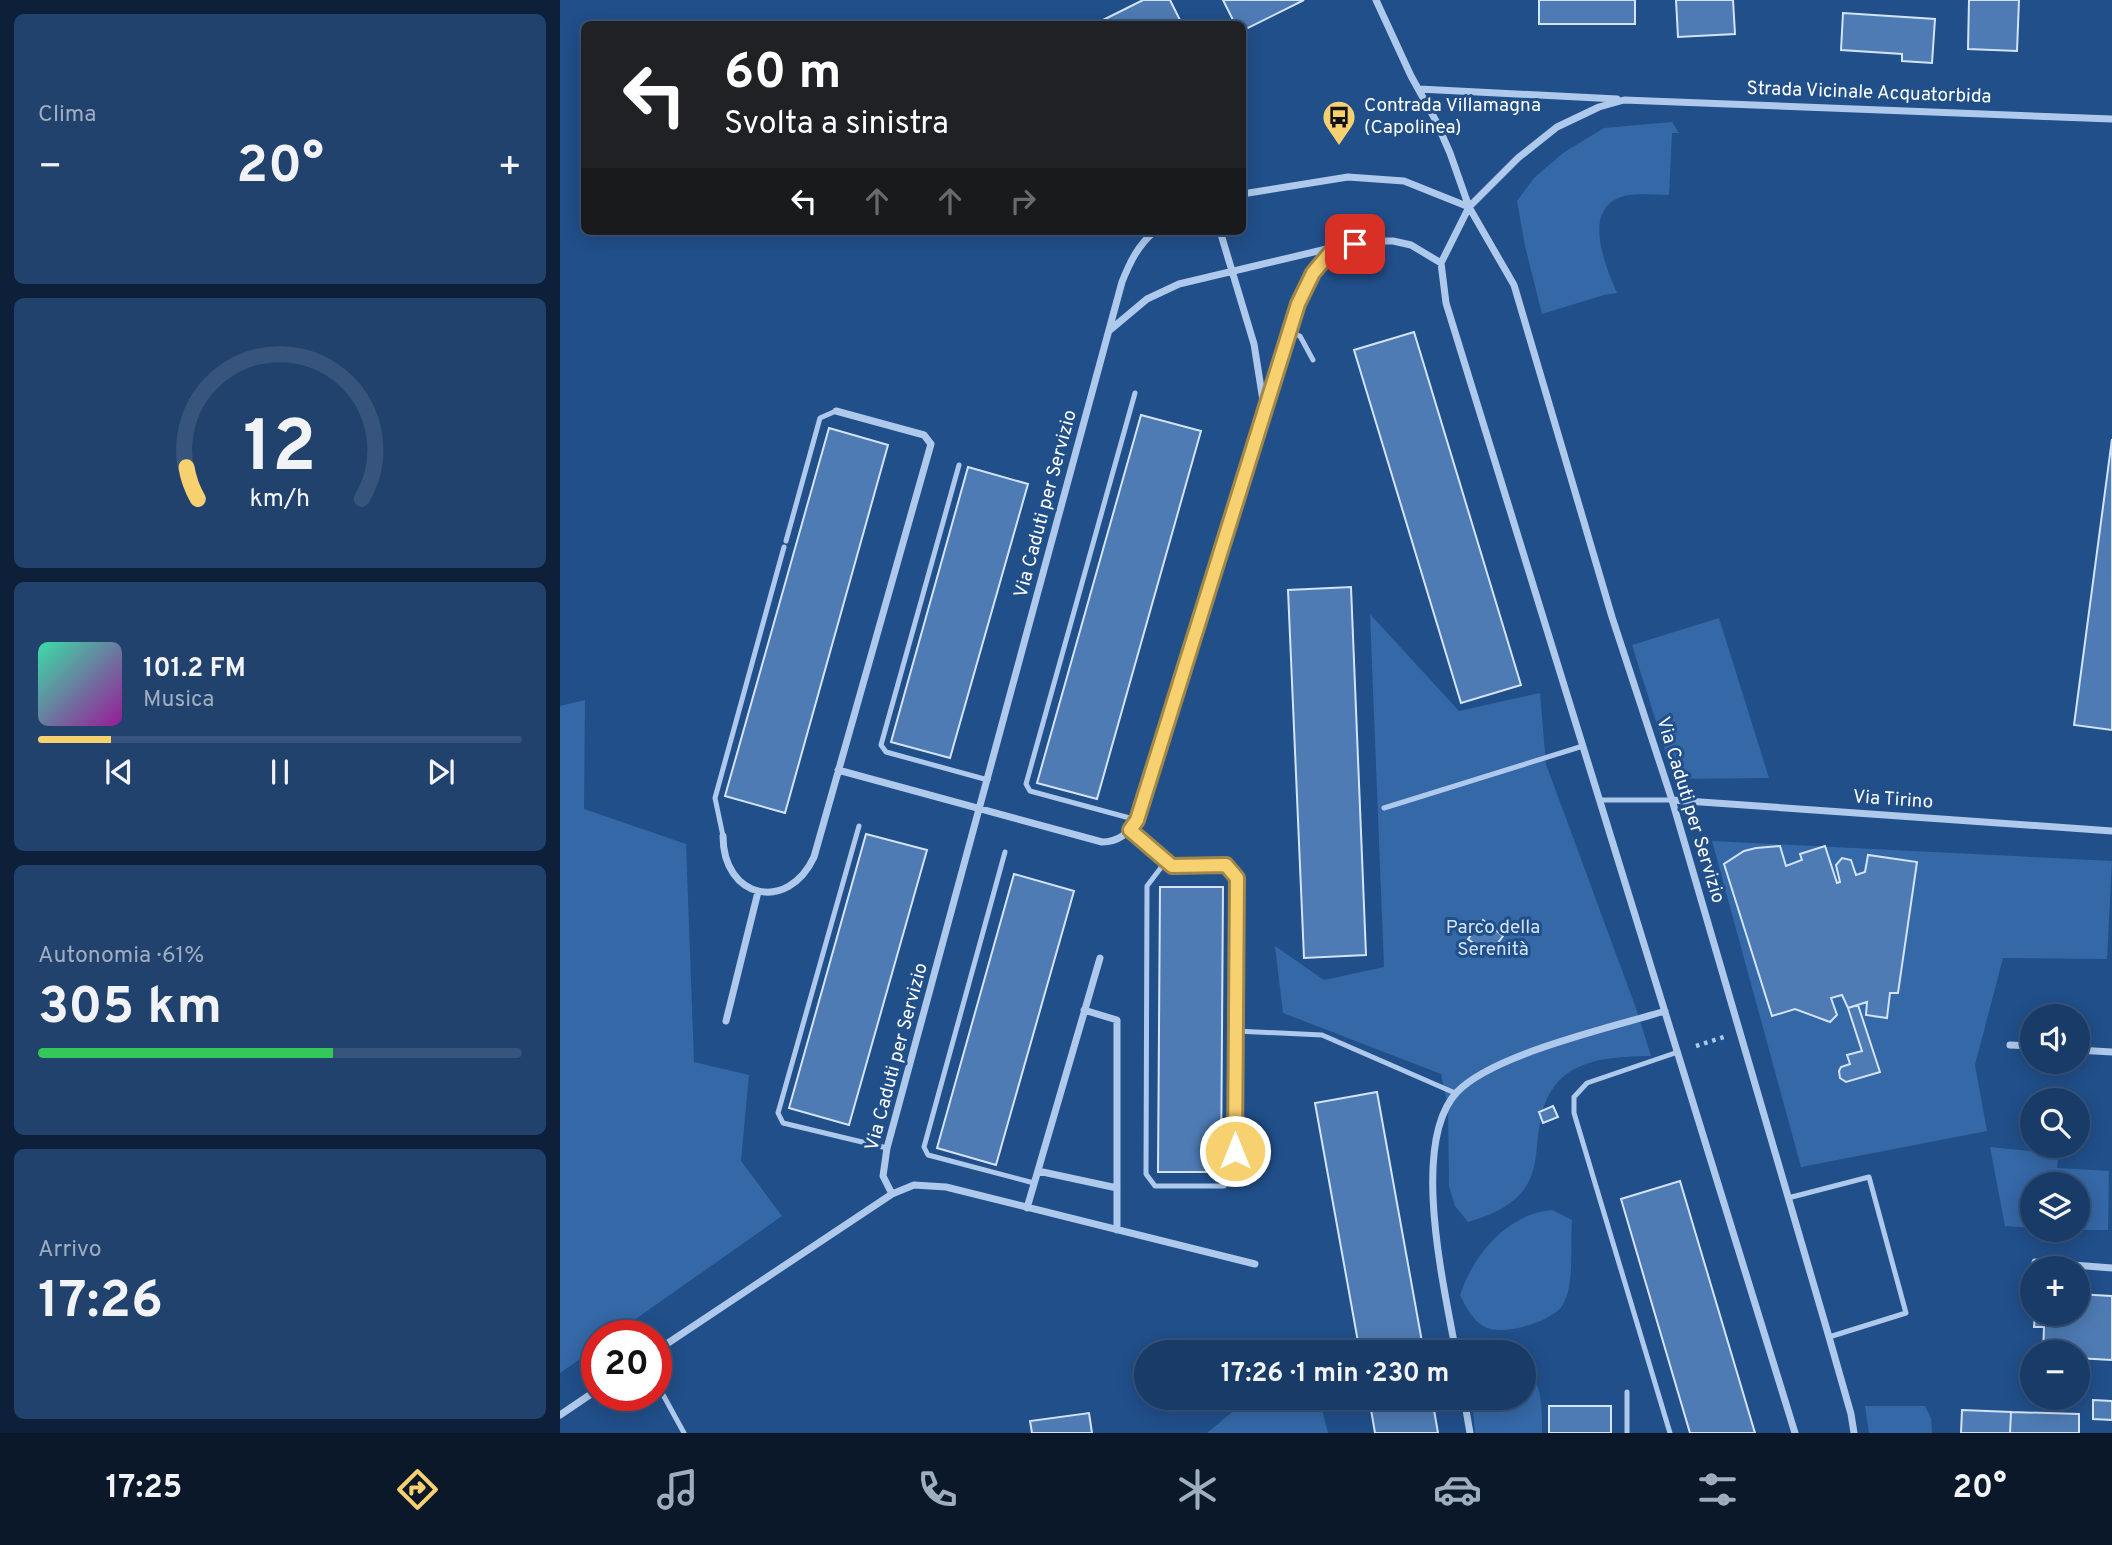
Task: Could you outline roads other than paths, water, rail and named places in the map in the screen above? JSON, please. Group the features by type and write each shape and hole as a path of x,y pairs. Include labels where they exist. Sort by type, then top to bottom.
{"street":[{"name":"Via Caduti per Servizio","path":"1376,0 1450,153 1469,207 1514,285 1612,617 1672,800 1741,1032 1851,1414 1854,1433"},
{"name":"Strada Vicinale Acquatorbida","path":"1419,89 2112,119"},
{"name":"Strada Vicinale Acquatorbida","path":"1469,207 1518,158 1557,127 1599,107 1625,100"},
{"path":"1246,193 1348,177 1404,181 1469,207 1441,263 1446,303 1795,1433"},
{"name":"Via Caduti per Servizio","path":"892,1194 883,1176 887,1148 1122,282 1131,260 1143,240 1150,235"},
{"path":"1221,235 1254,344 1264,409"},
{"path":"1110,330 1147,299 1179,284 1335,247 1393,241 1411,245 1441,263"},
{"path":"838,770 1102,842 1112,842 1130,830 1137,820 1298,304 1313,273 1335,247"},
{"path":"723,836 723,854 730,871 742,884 758,892 776,891 793,885 806,873 814,857 931,444 924,435 836,411"},
{"name":"Via Tirino","path":"1672,800 2112,831"},
{"path":"726,1021 758,892"},
{"path":"1027,1208 1100,958"},
{"path":"1084,1010 1117,1020 1117,1230"},
{"path":"1454,1340 1433,1222 1434,1160 1438,1130 1455,1093 1474,1077 1524,1054 1665,1011"},
{"path":"2010,1045 2020,1045"},
{"path":"2090,1050 2112,1052"},
{"path":"1038,1171 1117,1188"},
{"path":"672,1340 892,1194 914,1185 946,1187 1255,1264"},
{"path":"2090,1266 2112,1268"},
{"path":"560,1415 581,1401"},
{"path":"1466,1410 1470,1433"}],"lane":[{"path":"1289,332 1300,336 1313,360"},
{"path":"1135,393 1026,784 1030,791 1137,820"},
{"path":"723,836 715,799 820,418 836,411"},
{"path":"959,465 881,745 886,752 988,780"},
{"path":"1384,808 1583,746"},
{"path":"1600,800 1672,800"},
{"path":"859,826 778,1112 783,1123 887,1148"},
{"path":"1130,830 1172,866 1226,865 1237,878 1235,1175 1224,1186 1155,1186 1146,1174 1147,886 1166,861"},
{"path":"1005,852 924,1147 928,1155 1034,1183"},
{"path":"1236,1031 1322,1035 1455,1093"},
{"path":"1670,1433 1573,1113 1574,1097 1587,1083 1678,1052"},
{"path":"1788,1198 1869,1177 1906,1313 1829,1337"},
{"path":"1627,1392 1627,1433"},
{"path":"672,1411 684,1433"}],"place":[{"name":"Contrada Villamagna (Capolinea)","path":"1339,147"}],"park label":[{"name":"Parco della Serenità","path":"1493,939"}]}
